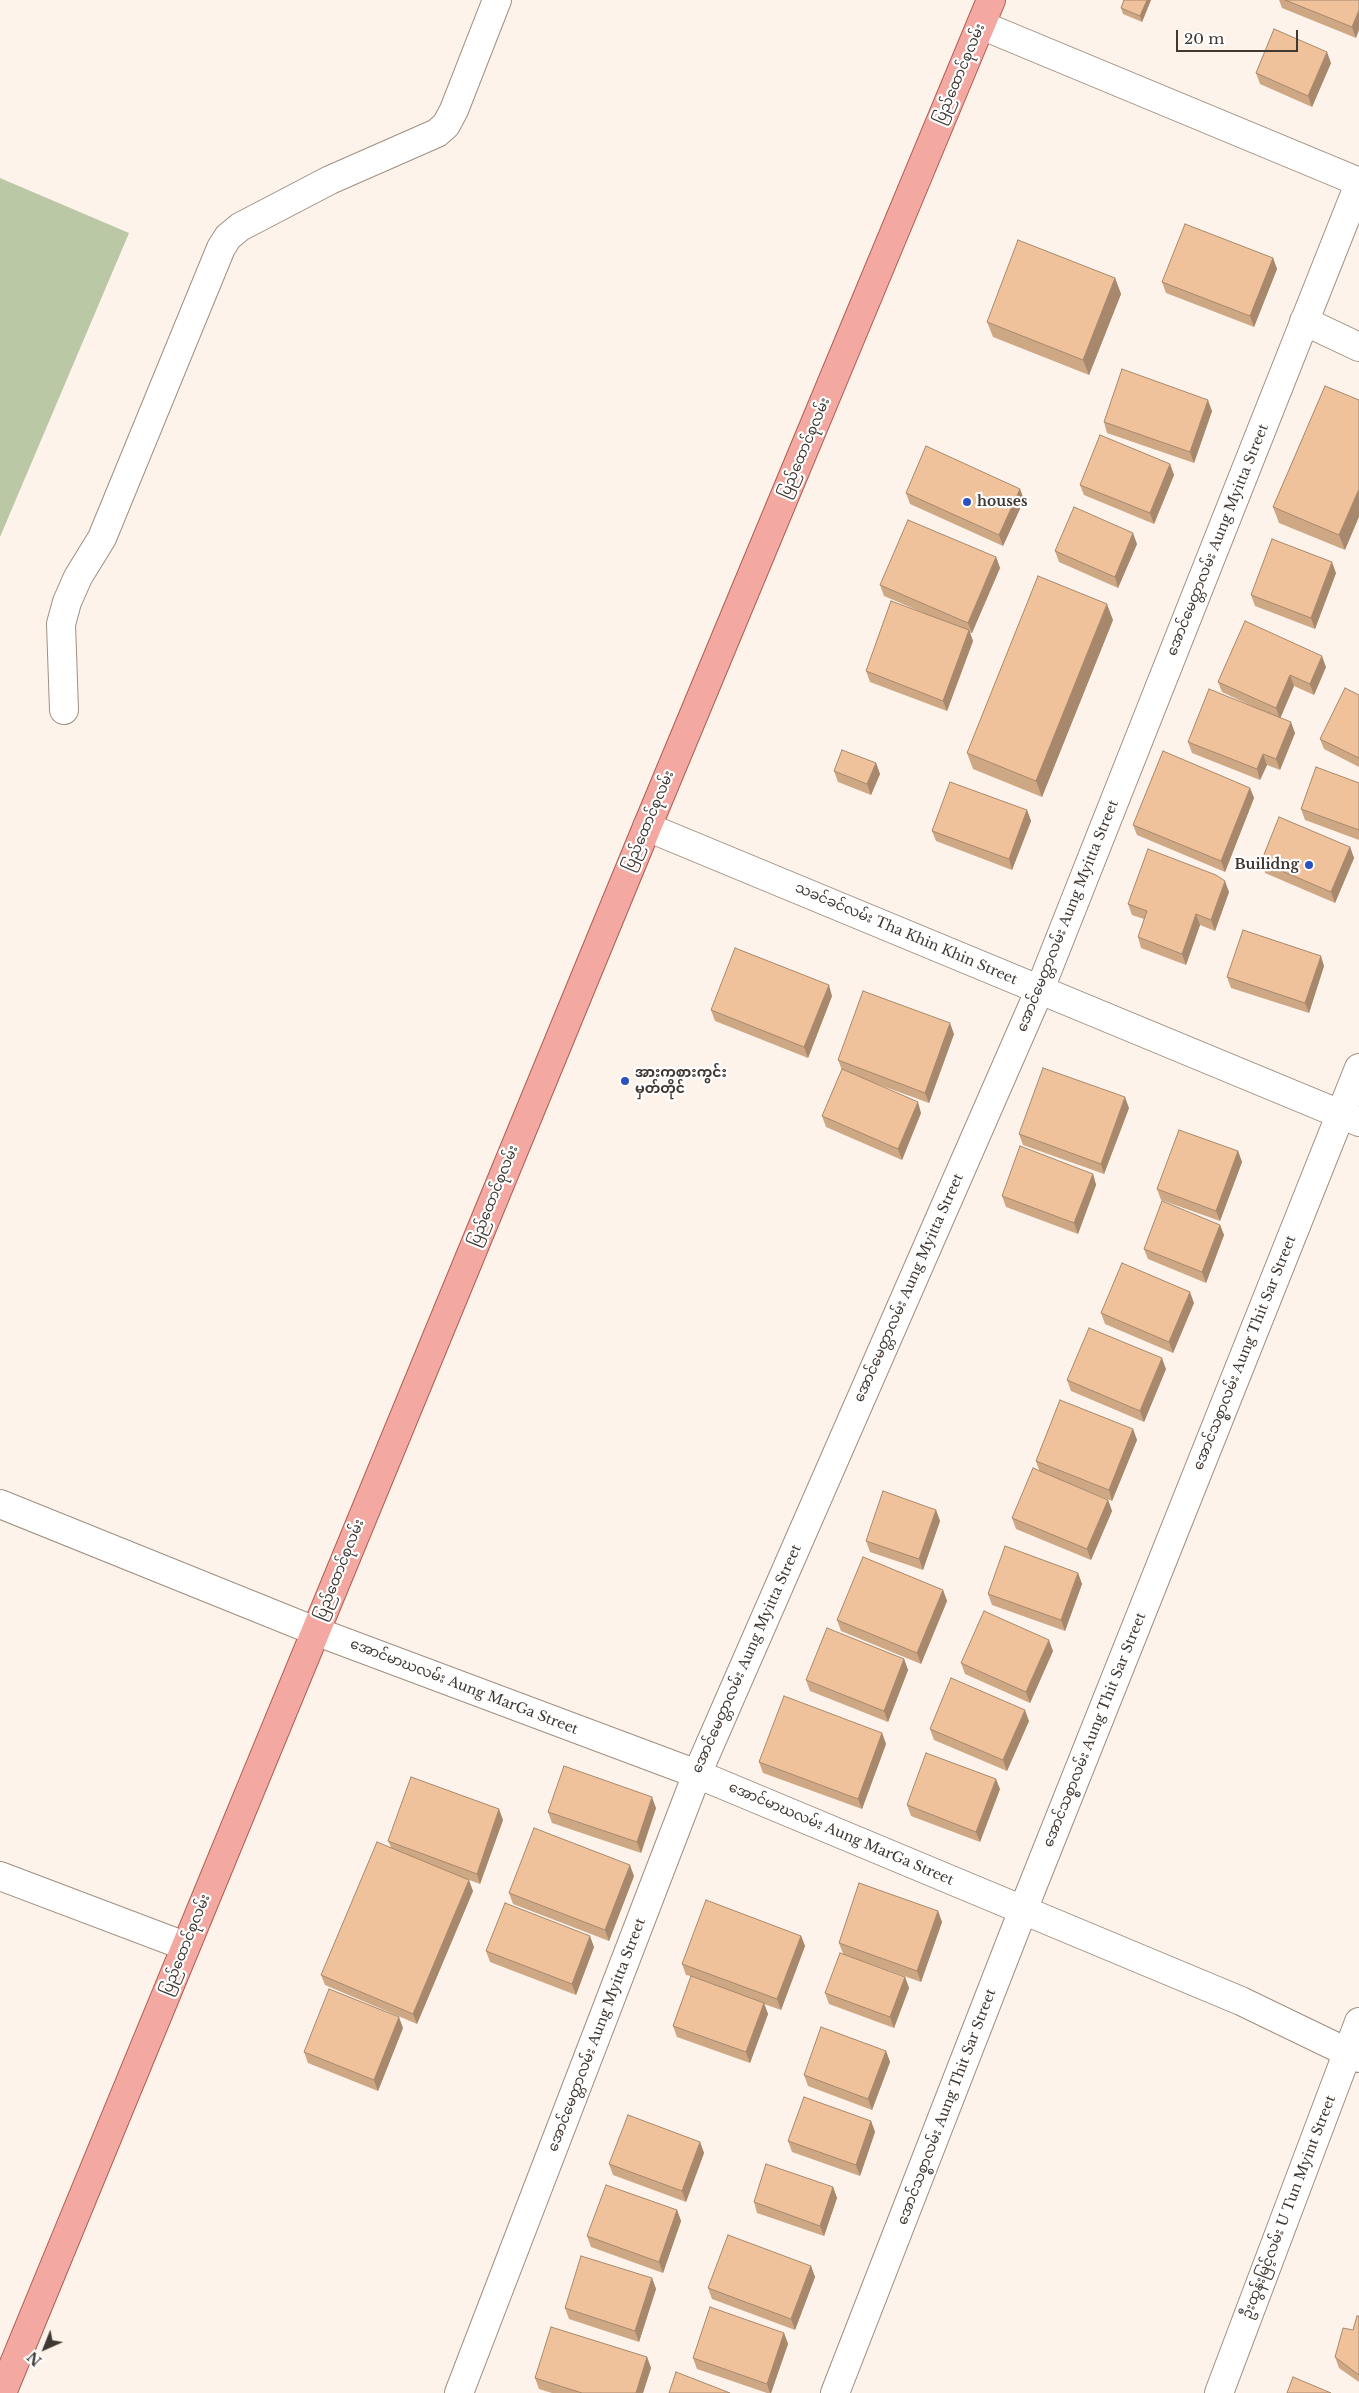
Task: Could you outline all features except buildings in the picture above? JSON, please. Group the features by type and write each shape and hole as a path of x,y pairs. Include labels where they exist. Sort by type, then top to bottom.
{"main road":[{"name":"ပြည်ထောင်စုလမ်း","path":"2,2393 647,827 986,12"}],"street":[{"path":"64,710 61,624 67,602 78,577 102,538 221,248 228,237 240,227 330,180 437,133 446,126 497,0"},
{"path":"986,12 1359,183"},
{"name":"အောင်မေတ္တာလမ်း Aung Myitta Street","path":"460,2393 697,1774 1040,989 1359,183"},
{"path":"1304,321 1359,347"},
{"name":"သခင်ခင်လမ်း Tha Khin Khin Street","path":"647,827 1350,1118"},
{"name":"အောင်သစ္စာလမ်း Aung Thit Sar Street","path":"835,2393 1023,1910 1350,1118 1359,1068"},
{"name":"အောင်မာဃလမ်း Aung MarGa Street","path":"0,1504 315,1631 697,1774 1241,2001 1353,2055"},
{"path":"0,1876 185,1946"},
{"name":"ဦးထွန်းမြင့်လမ်း U Tun Myint Street","path":"1219,2393 1353,2055 1359,2022"}],"green space":[{"path":"0,178 129,233 0,537"}],"place":[{"name":"houses","path":"967,502"},
{"name":"Builidng","path":"1309,865"},
{"name":"အားကစားကွင်း မှတ်တိုင်","path":"625,1081"}]}
